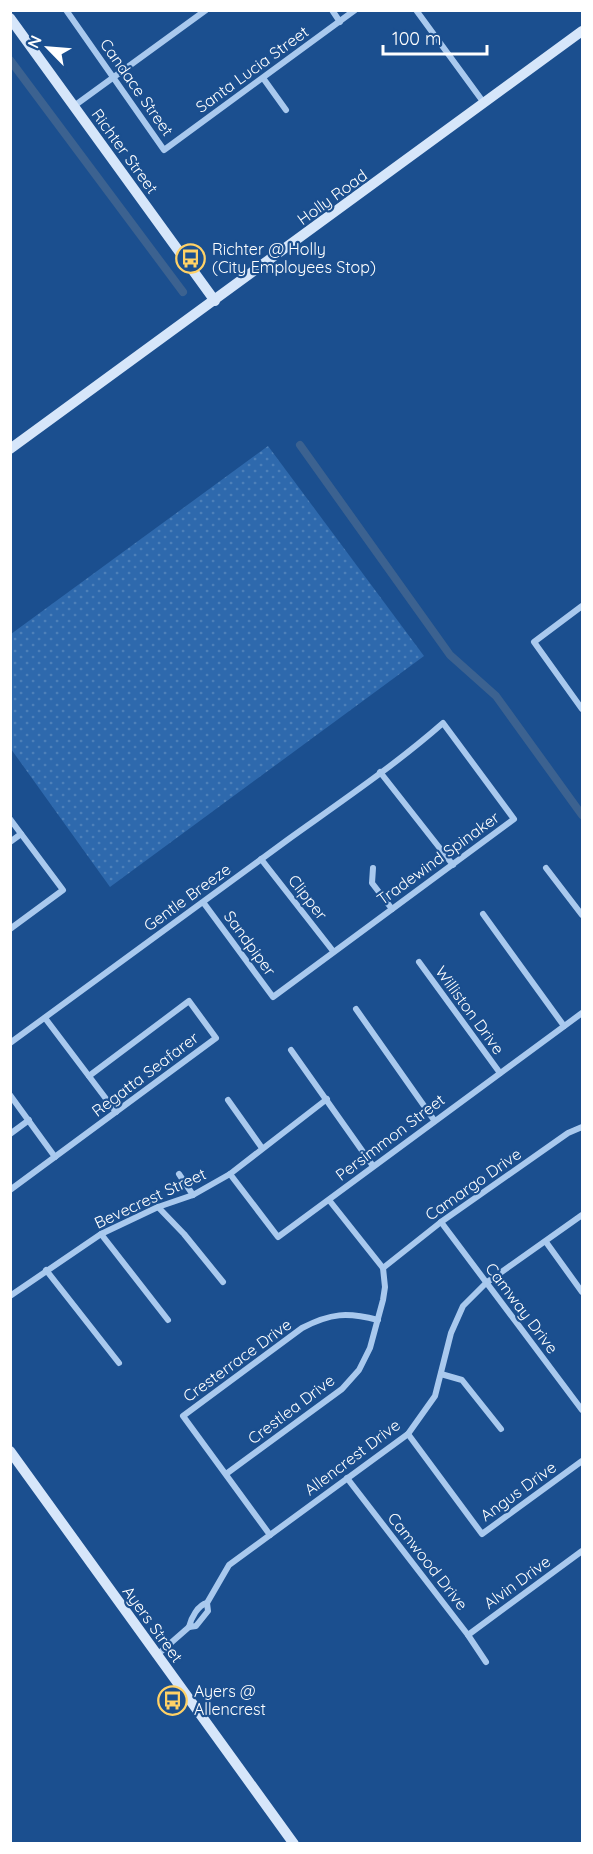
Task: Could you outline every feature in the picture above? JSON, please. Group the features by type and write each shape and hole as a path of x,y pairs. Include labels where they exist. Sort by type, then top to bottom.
{"main road":[{"name":"Richter Street","path":"10,18 215,301"},
{"name":"Holly Road","path":"10,449 582,31"},
{"name":"Ayers Street","path":"10,1451 294,1844"}],"street":[{"name":"Candace Street","path":"66,10 164,150"},
{"path":"75,106 206,10"},
{"path":"332,10 340,22"},
{"name":"Santa Lucia Street","path":"164,150 355,10"},
{"path":"416,10 484,104"},
{"path":"263,78 286,110"},
{"path":"582,606 534,642 582,708"},
{"name":"Tradewind Spinaker","path":"333,951 514,819 443,723 414,748 380,772"},
{"path":"380,772 453,865"},
{"name":"Gentle Breeze","path":"10,1044 380,772"},
{"path":"10,819 63,891 10,929"},
{"path":"10,842 21,834"},
{"name":"Clipper","path":"261,859 333,951"},
{"path":"373,868 372,883 392,909"},
{"path":"546,868 582,915"},
{"name":"Sandpiper","path":"203,902 273,997 333,951"},
{"path":"483,914 564,1026"},
{"name":"Williston Drive","path":"419,962 500,1073"},
{"name":"Regatta Seafarer","path":"10,1190 216,1038 189,1001 89,1076"},
{"path":"357,1009 434,1120"},
{"name":"Persimmon Street","path":"230,1174 278,1237 582,1013"},
{"path":"45,1018 116,1112"},
{"path":"291,1050 373,1166"},
{"path":"10,1095 55,1157"},
{"path":"228,1100 262,1148"},
{"name":"Bevecrest Street","path":"10,1296 101,1234 158,1207 193,1195 230,1174 327,1100"},
{"path":"10,1134 29,1120"},
{"name":"Camargo Drive","path":"382,1269 441,1222 568,1133 582,1127"},
{"path":"179,1174 193,1195"},
{"path":"329,1200 382,1269"},
{"path":"158,1207 184,1234 223,1282"},
{"name":"Allencrest Drive","path":"157,1655 189,1627 196,1626 208,1611 207,1602 230,1565 408,1434 435,1396 451,1333 463,1306 486,1283 582,1215"},
{"name":"Camway Drive","path":"441,1222 582,1410"},
{"path":"101,1234 168,1320"},
{"path":"546,1242 582,1292"},
{"name":"Crestlea Drive","path":"226,1474 342,1389 359,1370 370,1348 378,1320 385,1287 382,1269"},
{"path":"46,1270 119,1363"},
{"name":"Cresterrace Drive","path":"270,1534 183,1416 302,1328 318,1320 336,1315 356,1315 378,1320"},
{"path":"441,1374 462,1380 501,1429"},
{"name":"Angus Drive","path":"408,1434 482,1534 582,1461"},
{"name":"Camwood Drive","path":"347,1478 468,1635 486,1662"},
{"name":"Alvin Drive","path":"468,1635 582,1551"}],"shaded area":[{"path":"268,446 424,656 110,887 11,749 11,634"}],"waterway":[{"path":"10,60 183,292"},
{"path":"300,445 450,655 496,696 582,815"}],"place":[{"name":"Richter @ Holly (City Employees Stop)","path":"191,258"},
{"name":"Ayers @ Allencrest","path":"173,1700"}]}
